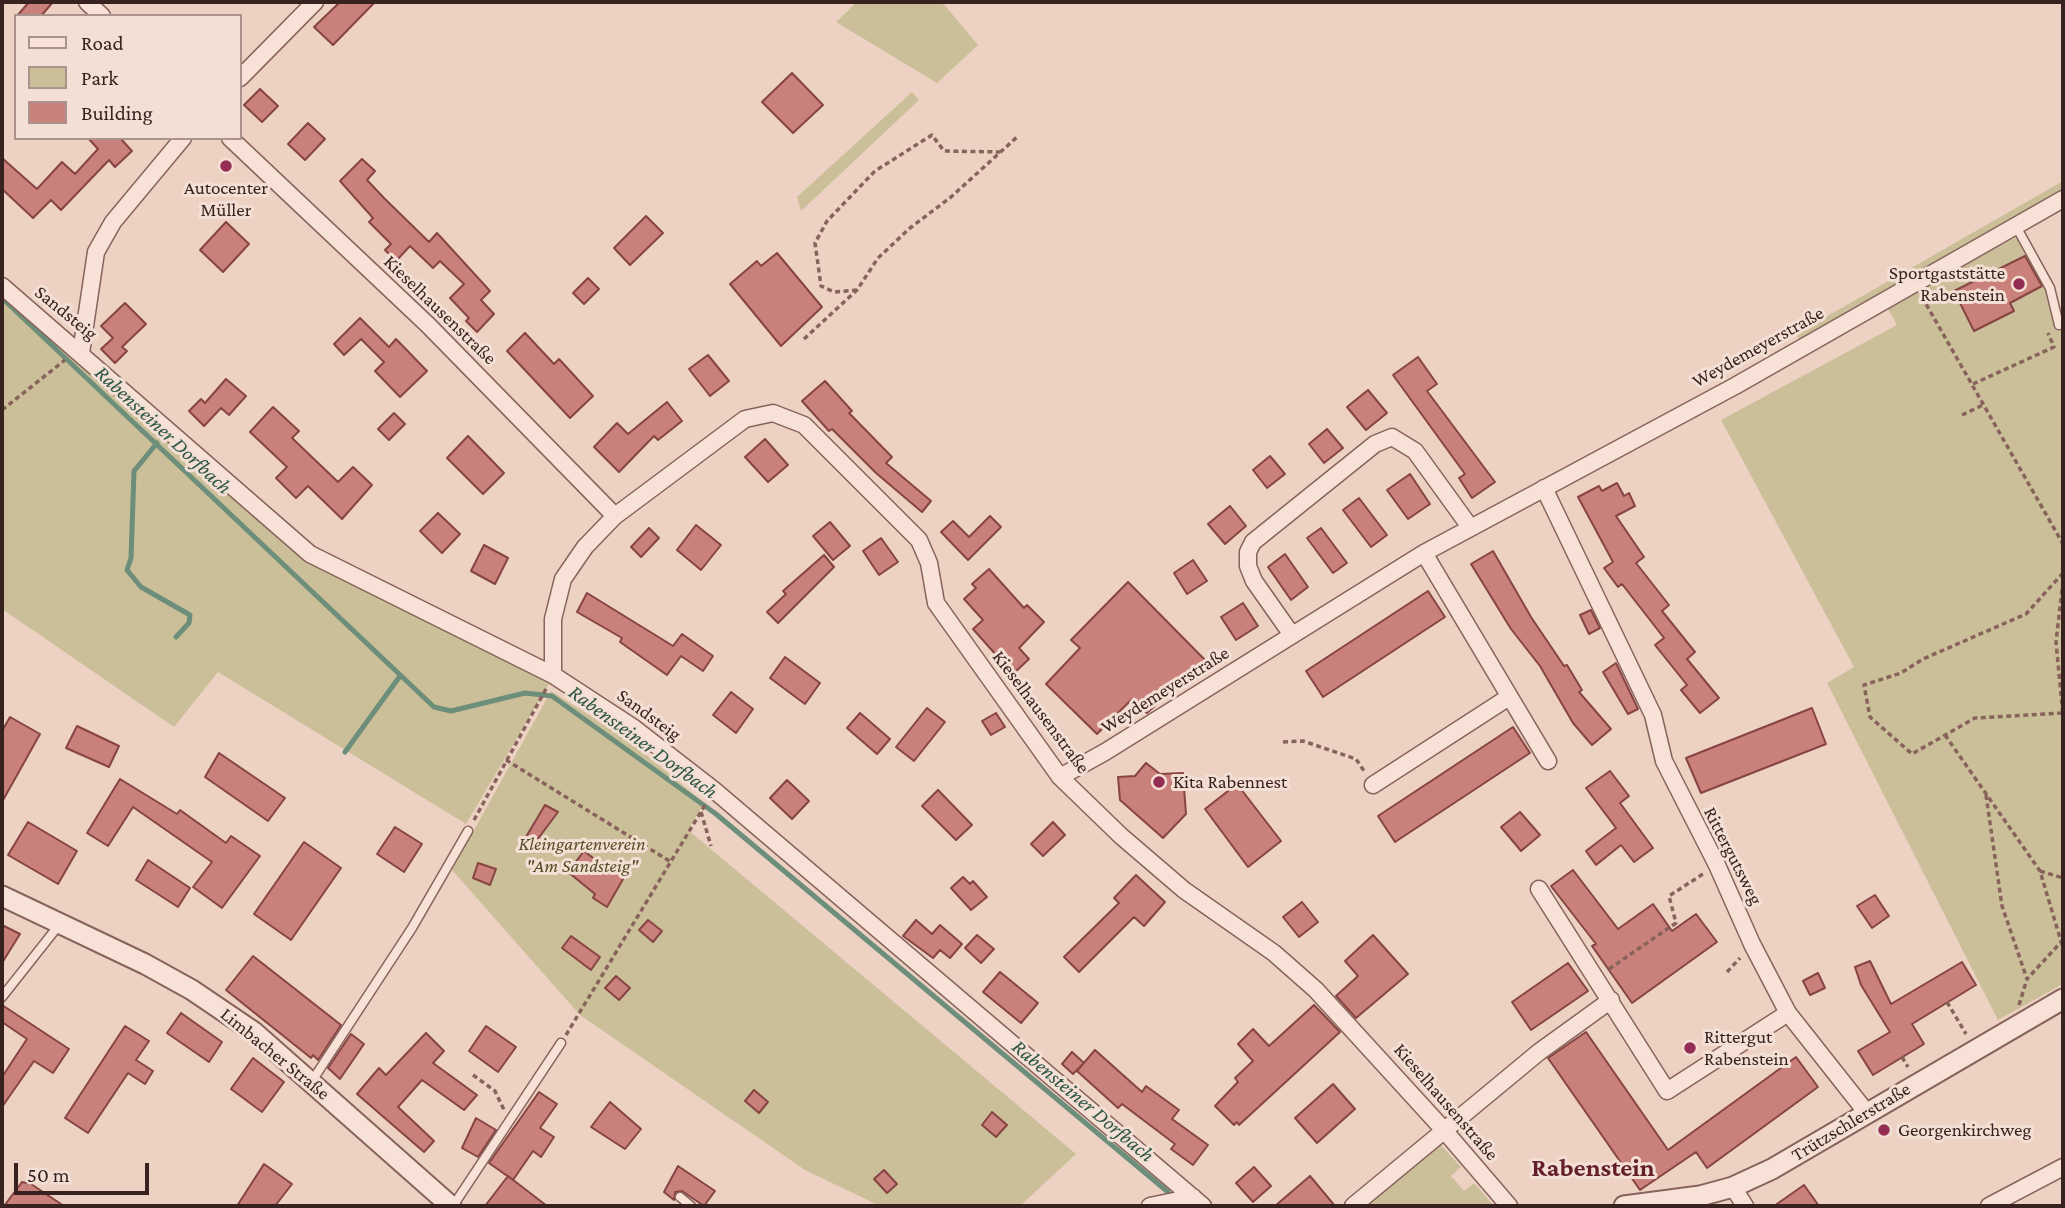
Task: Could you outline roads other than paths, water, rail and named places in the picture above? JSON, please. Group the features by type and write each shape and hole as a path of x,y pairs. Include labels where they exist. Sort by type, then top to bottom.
{"street":[{"path":"87,2 100,14"},
{"path":"242,76 315,2"},
{"path":"81,353 96,252 113,222 181,140"},
{"name":"Kieselhausenstraße","path":"232,140 428,325 615,516"},
{"name":"Weydemeyerstraße","path":"1060,777 1105,752 1424,553 1735,386 2017,228 2063,199"},
{"name":"Sandsteig","path":"2,286 310,554 551,680 634,728 714,790 1198,1202"},
{"name":"Kieselhausenstraße","path":"551,680 553,619 563,579 585,547 615,516 745,419 773,413 804,425 919,540 929,563 936,603 1060,777 1121,836 1184,890 1274,953 1316,990 1443,1129 1508,1206"},
{"path":"1292,635 1254,581 1248,566 1248,552 1253,542 1375,444 1392,437 1415,451 1470,527"},
{"name":"Rittergutsweg","path":"1544,488 1653,715 1664,761 1717,865 1752,944 1788,1013 1867,1113"},
{"path":"1424,553 1548,761"},
{"path":"1373,785 1509,696"},
{"path":"1539,889 1667,1091 1788,1013"},
{"name":"Limbacher Straße","path":"2,896 192,989 254,1032 452,1206"},
{"name":"Trützschlerstraße","path":"1625,1206 1700,1196 1733,1187 1772,1169 2063,999"},
{"path":"1353,1206 1539,1052 1611,1000"},
{"path":"1989,1206 2063,1167"},
{"path":"1733,1187 1745,1206"},
{"path":"1150,1206 1198,1202"}],"lane":[{"path":"2017,228 2050,288 2059,325"},
{"path":"311,1082 412,928 468,831"},
{"path":"2,997 60,925"},
{"path":"452,1206 561,1043"},
{"path":"680,1198 691,1206"}],"waterway":[{"name":"Rabensteiner Dorfbach","path":"2,298 434,707 451,711 525,693 552,696 716,814 1168,1192"},
{"path":"157,443 134,471 131,558 127,570 141,587 190,615 189,623 176,637"},
{"path":"345,752 400,676"}],"place":[{"name":"Autocenter Müller","path":"226,166"},
{"name":"Sportgaststätte Rabenstein","path":"2019,284"},
{"name":"Kita Rabennest","path":"1159,782"},
{"name":"Rittergut Rabenstein","path":"1690,1048"},
{"name":"Georgenkirchweg","path":"1884,1130"}],"district":[{"name":"Rabenstein","path":"1593,1168"}],"park label":[{"name":"Kleingartenverein \"Am Sandsteig\"","path":"582,855"}]}
